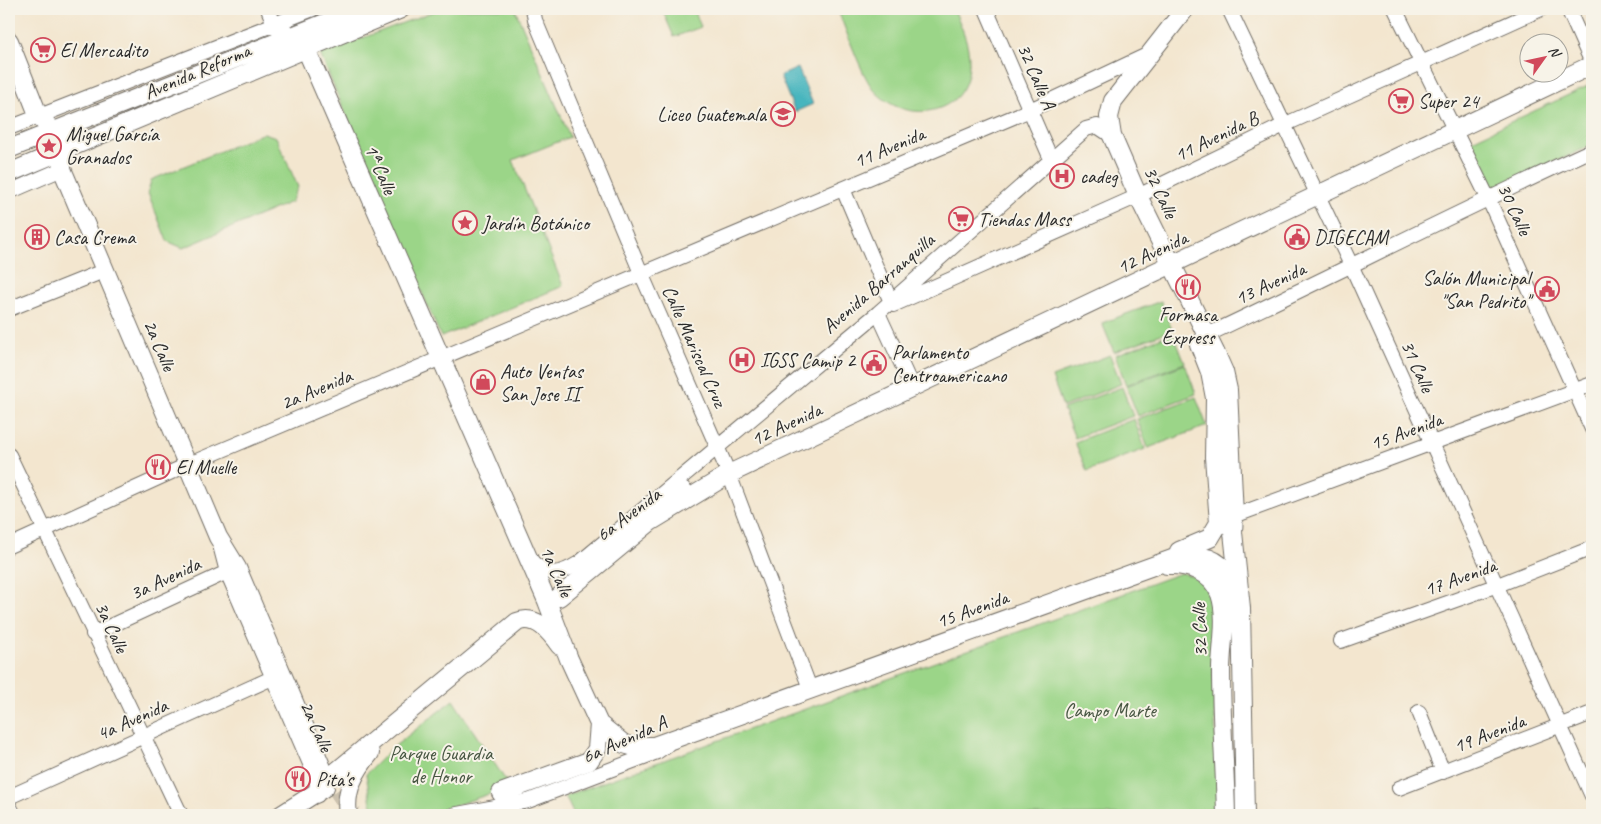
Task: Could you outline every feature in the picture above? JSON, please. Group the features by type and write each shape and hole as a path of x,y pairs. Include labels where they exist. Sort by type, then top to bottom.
{"main road":[{"name":"Avenida Reforma","path":"9,149 360,9"},
{"name":"Avenida Reforma","path":"9,173 401,9"},
{"path":"1112,136 1109,117 1113,102 1185,9"},
{"name":"1ª Calle","path":"271,16 290,37 306,49 440,358"},
{"name":"2a Calle","path":"9,41 45,134 60,137 55,154 106,270 218,537 237,568 322,768"},
{"name":"12 Avenida","path":"729,474 1172,266 1592,64"},
{"name":"32 Calle","path":"1112,136 1138,196 1224,372 1228,390 1234,524 1241,608 1245,815"},
{"name":"32 Calle","path":"1172,266 1187,316 1206,359 1214,386 1216,411 1214,457"},
{"name":"1a Calle","path":"440,358 599,724 616,739 631,746 649,747 676,739"},
{"path":"1214,457 1220,479 1225,517 1234,524"},
{"path":"1147,566 1207,540 1217,530 1218,516 1214,457"},
{"path":"650,505 710,476 729,474"},
{"name":"6a Avenida","path":"559,597 650,522 729,474"},
{"name":"32 Calle","path":"1147,566 1185,556 1199,555 1210,558 1228,574 1241,608"},
{"name":"32 Calle","path":"1147,566 1174,564 1194,568 1212,582 1221,597 1223,609 1221,669 1226,815"},
{"name":"15 Avenida","path":"811,691 1147,566"},
{"path":"316,794 325,781 517,622 525,620 539,623 555,638 569,658"},
{"path":"281,815 316,794 514,634"},
{"name":"6a Avenida A","path":"676,739 811,691"},
{"path":"502,793 589,761 596,749 599,724"},
{"name":"2a Calle","path":"348,815 348,798 354,774 375,747"}],"street":[{"path":"9,128 39,117 271,16 313,9"},
{"name":"32 Calle A","path":"986,9 1052,160"},
{"name":"31 Calle","path":"1229,9 1286,124 1352,266 1495,586 1592,796"},
{"name":"30 Calle","path":"1394,9 1488,198 1592,429"},
{"name":"11 Avenida B","path":"883,308 1138,196 1286,124 1541,9"},
{"path":"1568,9 1592,64"},
{"name":"Calle Mariscal Cruz","path":"532,12 641,273 729,474 811,691"},
{"name":"11 Avenida","path":"641,273 1030,110 1150,54"},
{"name":"Avenida Barranquilla","path":"527,557 537,567 555,574 566,571 650,505 716,446 883,308 1086,129 1097,126 1112,136"},
{"name":"13 Avenida","path":"1207,335 1352,266 1488,198 1592,150"},
{"path":"9,192 62,169"},
{"path":"843,189 883,308 913,389"},
{"path":"9,310 106,270"},
{"name":"2a Avenida","path":"9,546 187,465 641,273"},
{"name":"15 Avenida","path":"1234,524 1432,444 1592,384"},
{"name":"3a Calle","path":"9,455 181,815"},
{"name":"2a Calle","path":"218,537 227,572 317,780 316,794"},
{"name":"17 Avenida","path":"1341,640 1495,586 1592,548"},
{"name":"3a Avenida","path":"93,634 227,572"},
{"name":"4a Avenida","path":"9,797 272,678"},
{"path":"1419,712 1443,772"},
{"name":"19 Avenida","path":"1399,788 1592,714"},
{"name":"6a Avenida A","path":"458,814 528,801 657,752 676,739"},
{"path":"9,805 14,815"}],"green space":[{"name":"Jardín Botánico","path":"440,9 515,9 570,137 513,160 563,286 441,337 320,54"},
{"path":"662,9 694,9 701,27 674,37"},
{"path":"837,9 954,9 964,35 969,57 966,82 958,95 946,105 932,110 917,111 901,108 886,101 868,82"},
{"path":"1592,84 1592,145 1493,191 1470,141"},
{"path":"264,133 276,137 298,187 291,202 183,248 167,241 148,193 151,180"},
{"path":"1161,301 1172,330 1114,352 1102,323"},
{"path":"1173,333 1185,363 1126,385 1115,355"},
{"path":"1110,355 1121,384 1063,407 1052,377"},
{"path":"1185,364 1196,394 1138,416 1126,386"},
{"path":"1122,387 1133,416 1075,438 1063,409"},
{"path":"1196,397 1207,426 1148,448 1137,419"},
{"path":"1134,419 1145,449 1087,471 1075,442"},
{"name":"Campo Marte","path":"1181,573 1203,583 1210,596 1219,815 574,815 565,796"},
{"name":"Parque Guardia de Honor","path":"453,700 510,787 427,815 380,815 371,803 366,774 390,750"}],"water":[{"path":"798,68 813,104 795,112 780,76"}],"tunnel":[{"path":"322,768 353,813"}],"place":[{"name":"El Mercadito","path":"43,50"},
{"name":"Super 24","path":"1401,101"},
{"name":"Liceo Guatemala","path":"783,114"},
{"name":"Miguel García Granados","path":"49,146"},
{"name":"cadeg","path":"1062,176"},
{"name":"Tiendas Mass","path":"961,219"},
{"name":"Jardín Botánico","path":"465,223"},
{"name":"Casa Crema","path":"37,237"},
{"name":"DIGECAM","path":"1297,237"},
{"name":"Formasa Express","path":"1188,287"},
{"name":"Salón Municipal \"San Pedrito\"","path":"1547,289"},
{"name":"IGSS Camip 2","path":"742,360"},
{"name":"Parlamento Centroamericano","path":"874,363"},
{"name":"Auto Ventas San Jose II","path":"483,382"},
{"name":"El Muelle","path":"158,467"},
{"name":"Pita's","path":"298,779"}]}
